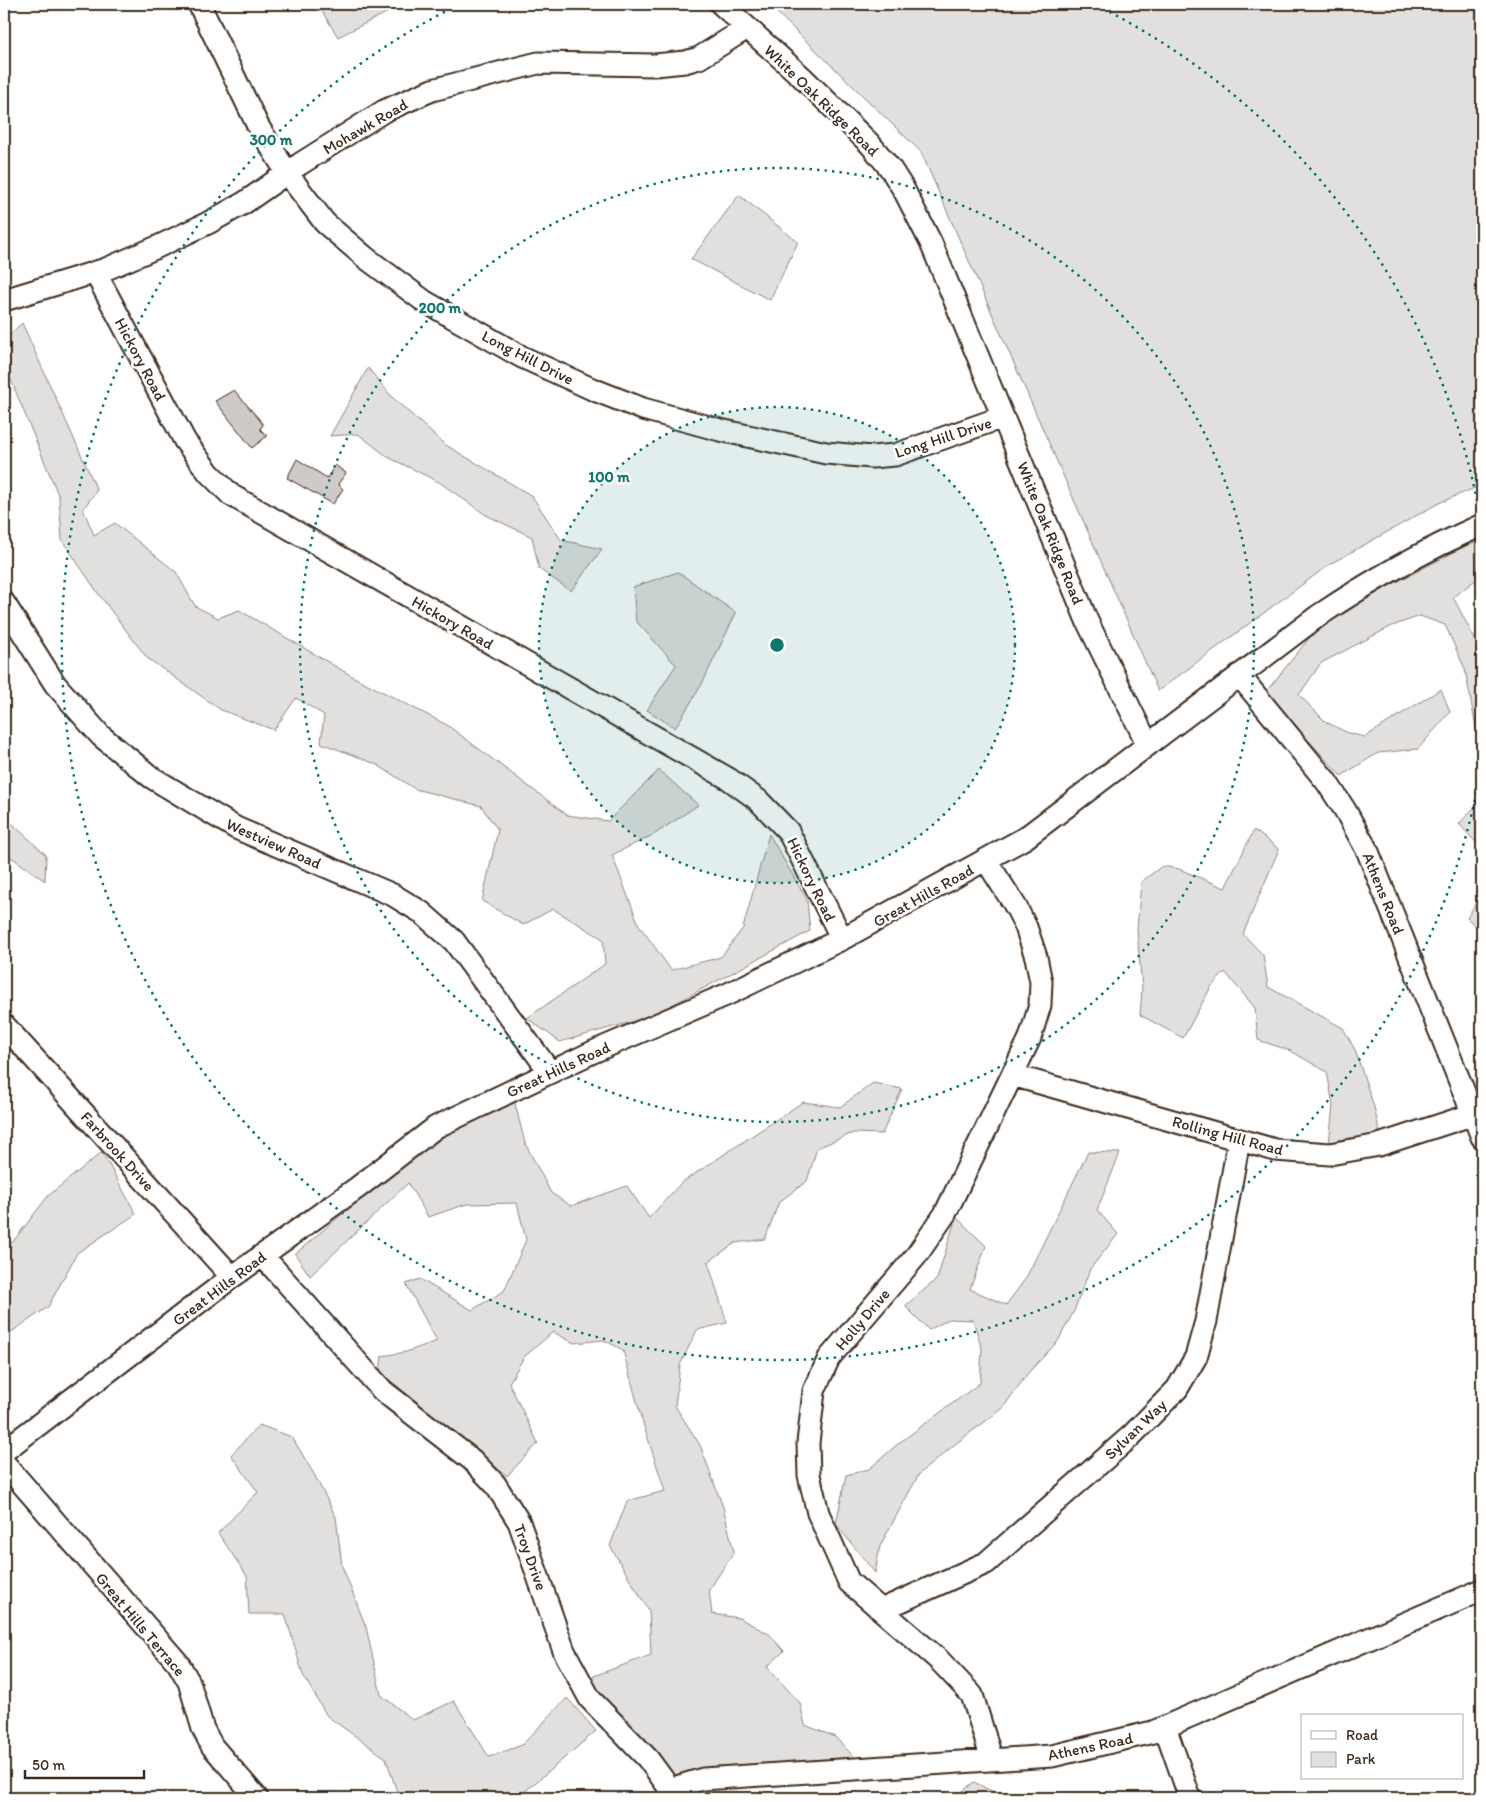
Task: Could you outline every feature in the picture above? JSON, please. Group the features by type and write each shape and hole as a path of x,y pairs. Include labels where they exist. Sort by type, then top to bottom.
{"street":[{"name":"Long Hill Drive","path":"199,4 258,126 287,173 325,223 366,258 424,301 522,357 592,389 642,409 720,430 826,453 872,457 895,455 1003,417"},
{"name":"White Oak Ridge Road","path":"721,4 846,119 870,144 899,183 931,243 1088,623 1148,745"},
{"name":"Mohawk Road","path":"4,300 95,272 155,248 208,223 244,203 384,111 432,90 538,63 655,65 685,62 699,58 747,28"},
{"name":"Hickory Road","path":"95,272 185,441 209,473 231,495 729,779 758,800 788,831 842,939"},
{"path":"1148,745 1239,675 1346,598 1423,553 1482,524"},
{"name":"Westview Road","path":"4,603 55,684 101,736 151,777 236,828 393,895 421,912 454,941 550,1072"},
{"name":"Athens Road","path":"1239,675 1326,781 1345,810 1368,852 1482,1137"},
{"name":"Great Hills Road","path":"4,1451 232,1277 357,1188 436,1127 593,1052 728,994 842,939 1025,838 1148,745"},
{"name":"Holly Drive","path":"986,860 1016,907 1026,927 1036,957 1041,982 1040,1005 1030,1038 945,1214 916,1256 829,1358 814,1391 808,1443 809,1475 818,1513 848,1582 939,1660 972,1696 992,1760"},
{"name":"Farbrook Drive","path":"4,1025 232,1277"},
{"name":"Rolling Hill Road","path":"1012,1075 1275,1150 1330,1154 1378,1145 1474,1114"},
{"name":"Sylvan Way","path":"881,1610 986,1563 1131,1436 1177,1389 1196,1357 1206,1321 1239,1140"},
{"name":"Troy Drive","path":"262,1255 383,1391 472,1460 495,1484 520,1522 564,1651 590,1699 648,1759 676,1794"},
{"name":"Great Hills Terrace","path":"4,1463 178,1663 189,1682 203,1729 212,1746 257,1798"},
{"name":"Athens Road","path":"676,1794 703,1779 1052,1756 1153,1732 1482,1590"},
{"path":"1165,1727 1190,1798"}],"green space":[{"path":"324,4 404,4 338,37 320,8"},
{"path":"768,4 1482,4 1482,485 1439,503 1330,564 1158,691 921,152"},
{"path":"739,195 798,242 770,300 691,259"},
{"path":"22,323 97,490 83,509 94,535 115,523 176,572 195,606 218,618 239,610 352,676 447,725 567,815 608,821 659,770 698,805 655,834 612,855 639,925 671,970 721,957 743,928 769,834 807,900 810,931 652,1016 560,1042 527,1018 605,964 603,939 553,909 523,925 482,901 498,830 481,806 415,789 376,764 321,743 324,715 296,698 274,730 221,710 147,658 100,596 62,540 59,497 4,363 4,340"},
{"path":"368,368 392,397 444,444 532,496 561,540 602,549 571,591 539,569 532,537 486,515 439,482 388,457 358,434 330,436"},
{"path":"1479,539 1477,579 1453,597 1482,653 1482,748 1478,739 1465,669 1445,625 1420,616 1392,626 1321,663 1299,695 1326,722 1348,733 1365,737 1441,689 1450,712 1418,749 1378,753 1341,776 1265,693 1319,626 1389,586"},
{"path":"678,572 736,613 702,684 675,728 647,710 676,665 636,621 633,587"},
{"path":"1482,799 1482,849 1459,824"},
{"path":"4,816 46,855 45,881 4,852"},
{"path":"1254,830 1279,849 1243,934 1263,955 1268,987 1343,1028 1355,1050 1374,1107 1381,1139 1329,1144 1333,1105 1327,1072 1291,1051 1258,1040 1255,1008 1225,972 1211,987 1183,1038 1140,1015 1142,989 1137,930 1141,882 1162,866 1179,869 1225,888"},
{"path":"1482,893 1482,932 1467,918"},
{"path":"873,1083 902,1089 882,1134 853,1133 817,1148 807,1181 779,1202 765,1239 735,1243 708,1262 727,1323 697,1330 680,1365 675,1406 700,1445 723,1507 734,1552 709,1590 712,1614 739,1618 769,1634 784,1651 767,1667 800,1703 805,1725 835,1737 856,1759 671,1777 588,1678 651,1655 649,1611 610,1546 627,1501 665,1491 641,1417 623,1350 604,1340 574,1343 553,1332 524,1357 509,1383 538,1443 507,1476 380,1372 382,1356 406,1352 437,1341 406,1284 420,1279 472,1310 504,1291 526,1240 517,1203 467,1204 428,1217 408,1183 310,1276 295,1254 424,1145 513,1096 525,1143 551,1193 571,1206 627,1186 649,1218 681,1183 803,1102 840,1107"},
{"path":"102,1152 136,1214 77,1253 48,1307 4,1337 4,1238 12,1243 48,1196"},
{"path":"1088,1152 1120,1153 1097,1210 1118,1234 1090,1269 1074,1311 1058,1341 1028,1373 1002,1409 919,1474 880,1546 875,1573 836,1524 846,1475 869,1469 899,1443 980,1383 982,1349 973,1320 949,1319 929,1330 905,1306 937,1279 956,1217 986,1246 970,1289 1006,1305 1026,1278"},
{"path":"259,1425 292,1437 336,1517 342,1566 366,1627 381,1695 413,1720 454,1701 489,1757 522,1745 567,1698 596,1731 522,1794 520,1798 399,1798 386,1758 327,1716 303,1675 285,1614 249,1614 247,1576 218,1533 258,1492 231,1455"},
{"path":"974,1782 1005,1798 954,1798"}],"building":[{"path":"234,390 259,419 263,425 260,429 267,436 252,448 215,401"},
{"path":"297,459 327,478 335,465 346,473 338,484 343,489 333,504 287,478"}]}
